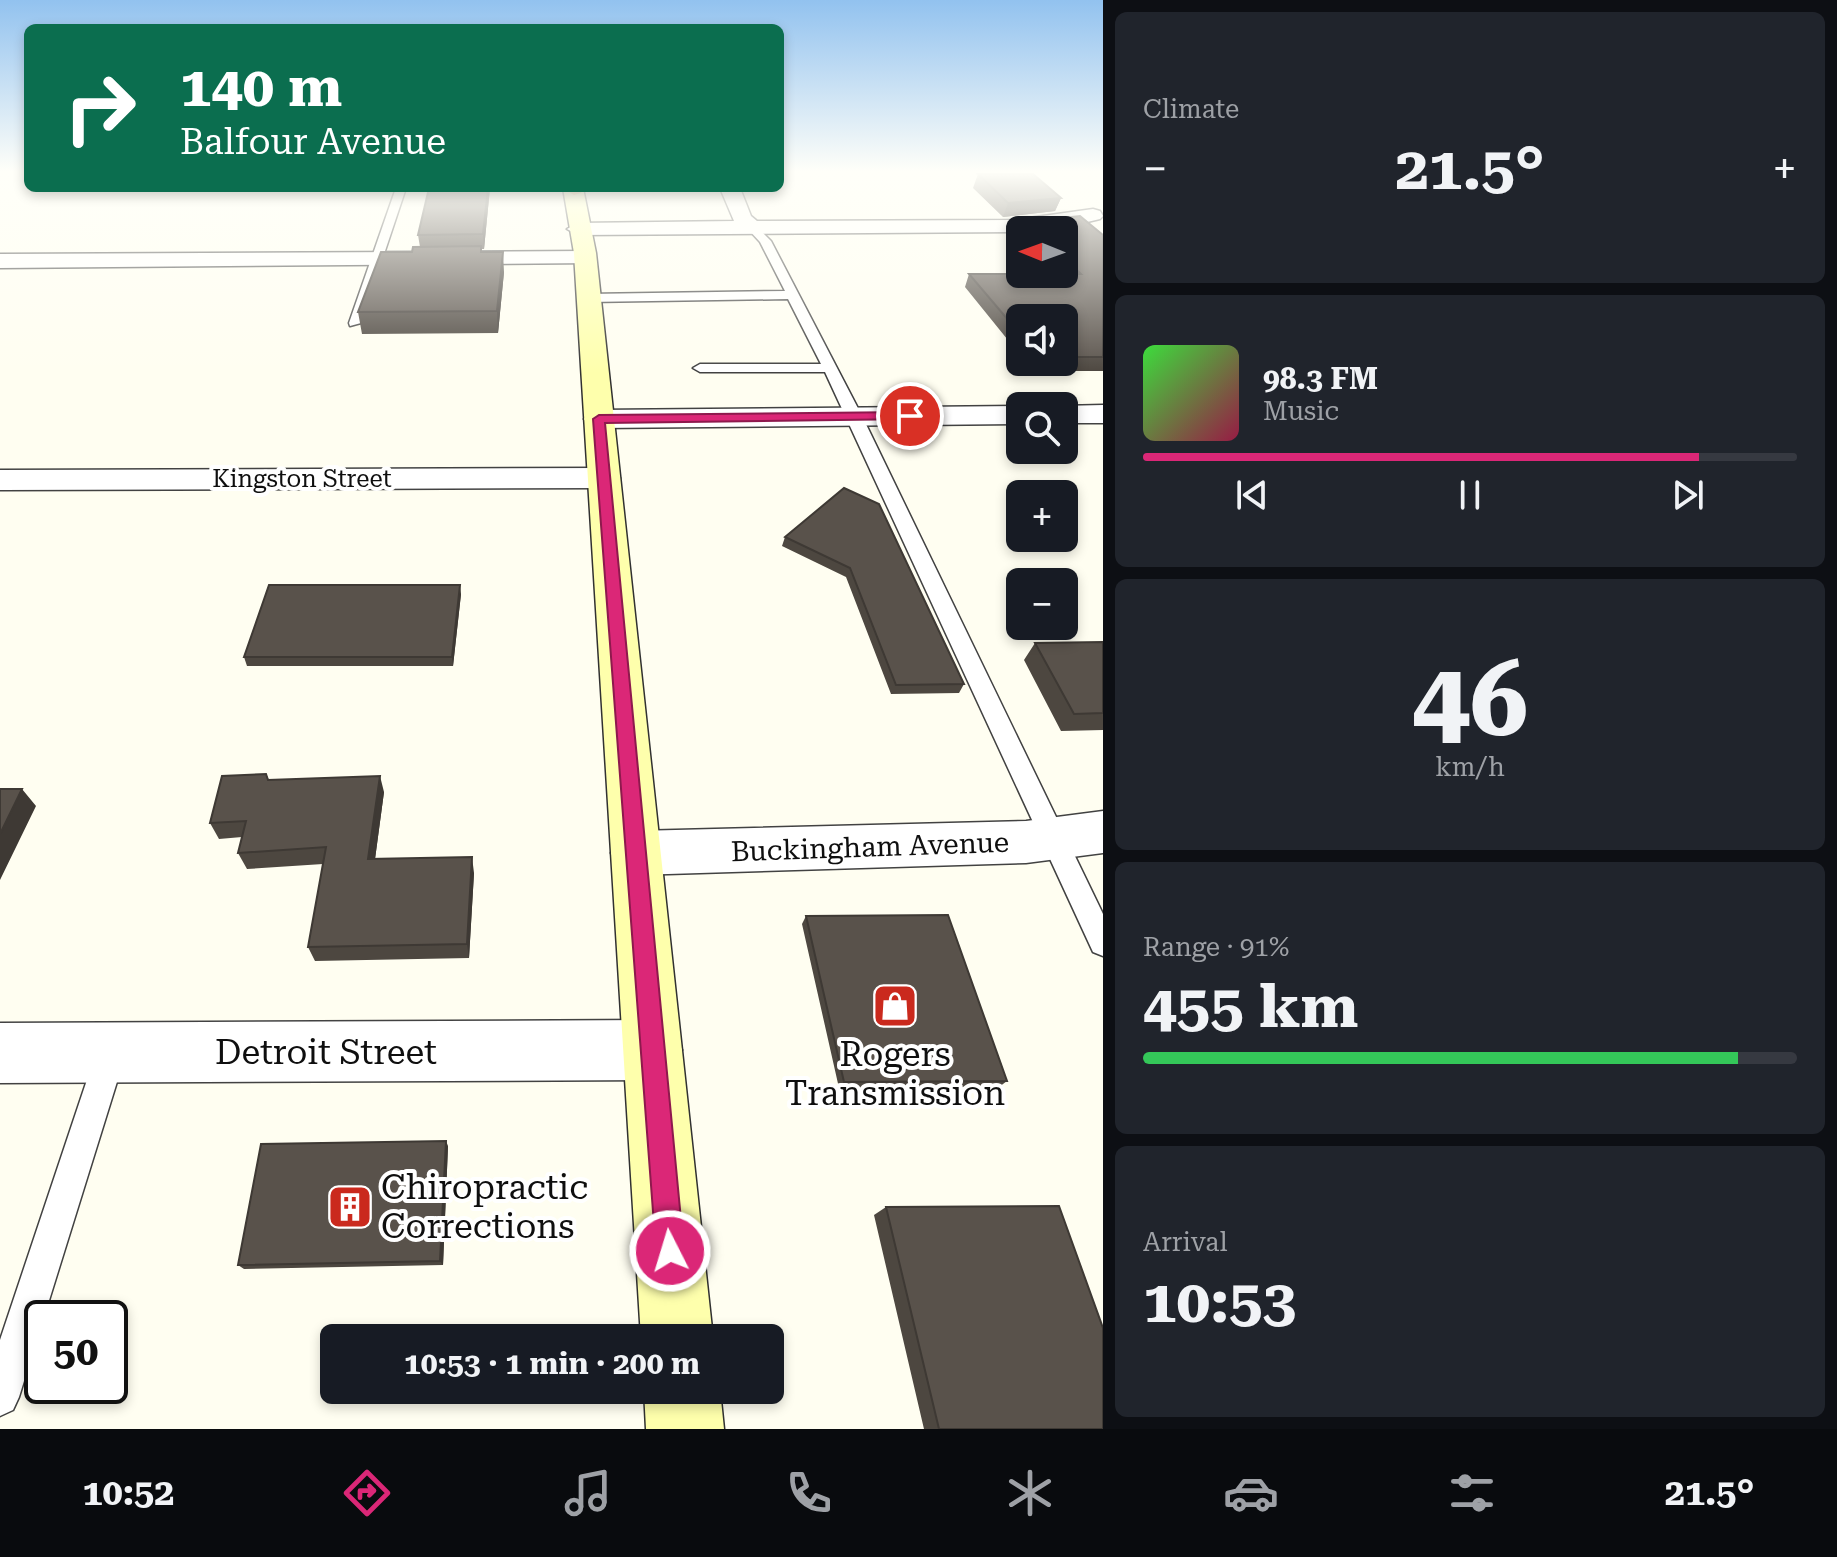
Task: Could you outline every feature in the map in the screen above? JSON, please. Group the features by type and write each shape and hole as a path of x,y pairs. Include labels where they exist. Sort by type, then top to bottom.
{"main road":[{"path":"580,240 599,419 676,1324"},
{"path":"683,1404 685,1429"}],"street":[{"path":"0,261 378,259 477,240"},
{"path":"1078,414 1103,414"},
{"path":"599,419 1006,415"},
{"name":"Kingston Street","path":"0,480 603,478"},
{"name":"Buckingham Avenue","path":"636,853 978,844 1103,832"},
{"name":"Detroit Street","path":"0,1053 652,1050"}],"lane":[{"path":"355,323 384,240"},
{"path":"634,240 792,295"},
{"path":"764,240 854,416 1103,943"},
{"path":"700,368 829,368"},
{"path":"0,1397 112,1051"}],"building":[{"path":"1078,240 1103,240 1103,357 1078,357 1078,304 1006,304 1006,318 969,274 1006,274 1006,288 1078,288 1078,274 1081,274 1078,271"},
{"path":"481,246 481,252 503,252 497,311 358,312 381,252 412,252 413,247"},
{"path":"844,488 879,504 964,684 896,685 850,568 785,537"},
{"path":"269,585 460,585 452,657 244,657"},
{"path":"1103,642 1103,713 1074,714 1035,643"},
{"path":"266,774 268,780 380,776 368,859 472,857 467,944 308,947 326,847 238,853 246,821 210,823 222,776"},
{"path":"0,789 22,789 0,834"},
{"name":"Rogers Transmission","path":"948,915 1007,1081 844,1082 806,916"},
{"name":"Chiropractic Corrections","path":"446,1141 440,1261 238,1265 261,1144"},
{"path":"1059,1206 1103,1328 1103,1429 939,1429 886,1207"}],"place":[{"name":"Rogers Transmission","path":"895,1006"},
{"name":"Chiropractic Corrections","path":"350,1207"}],"route":[{"path":"670,1251 599,419 910,416"}]}
